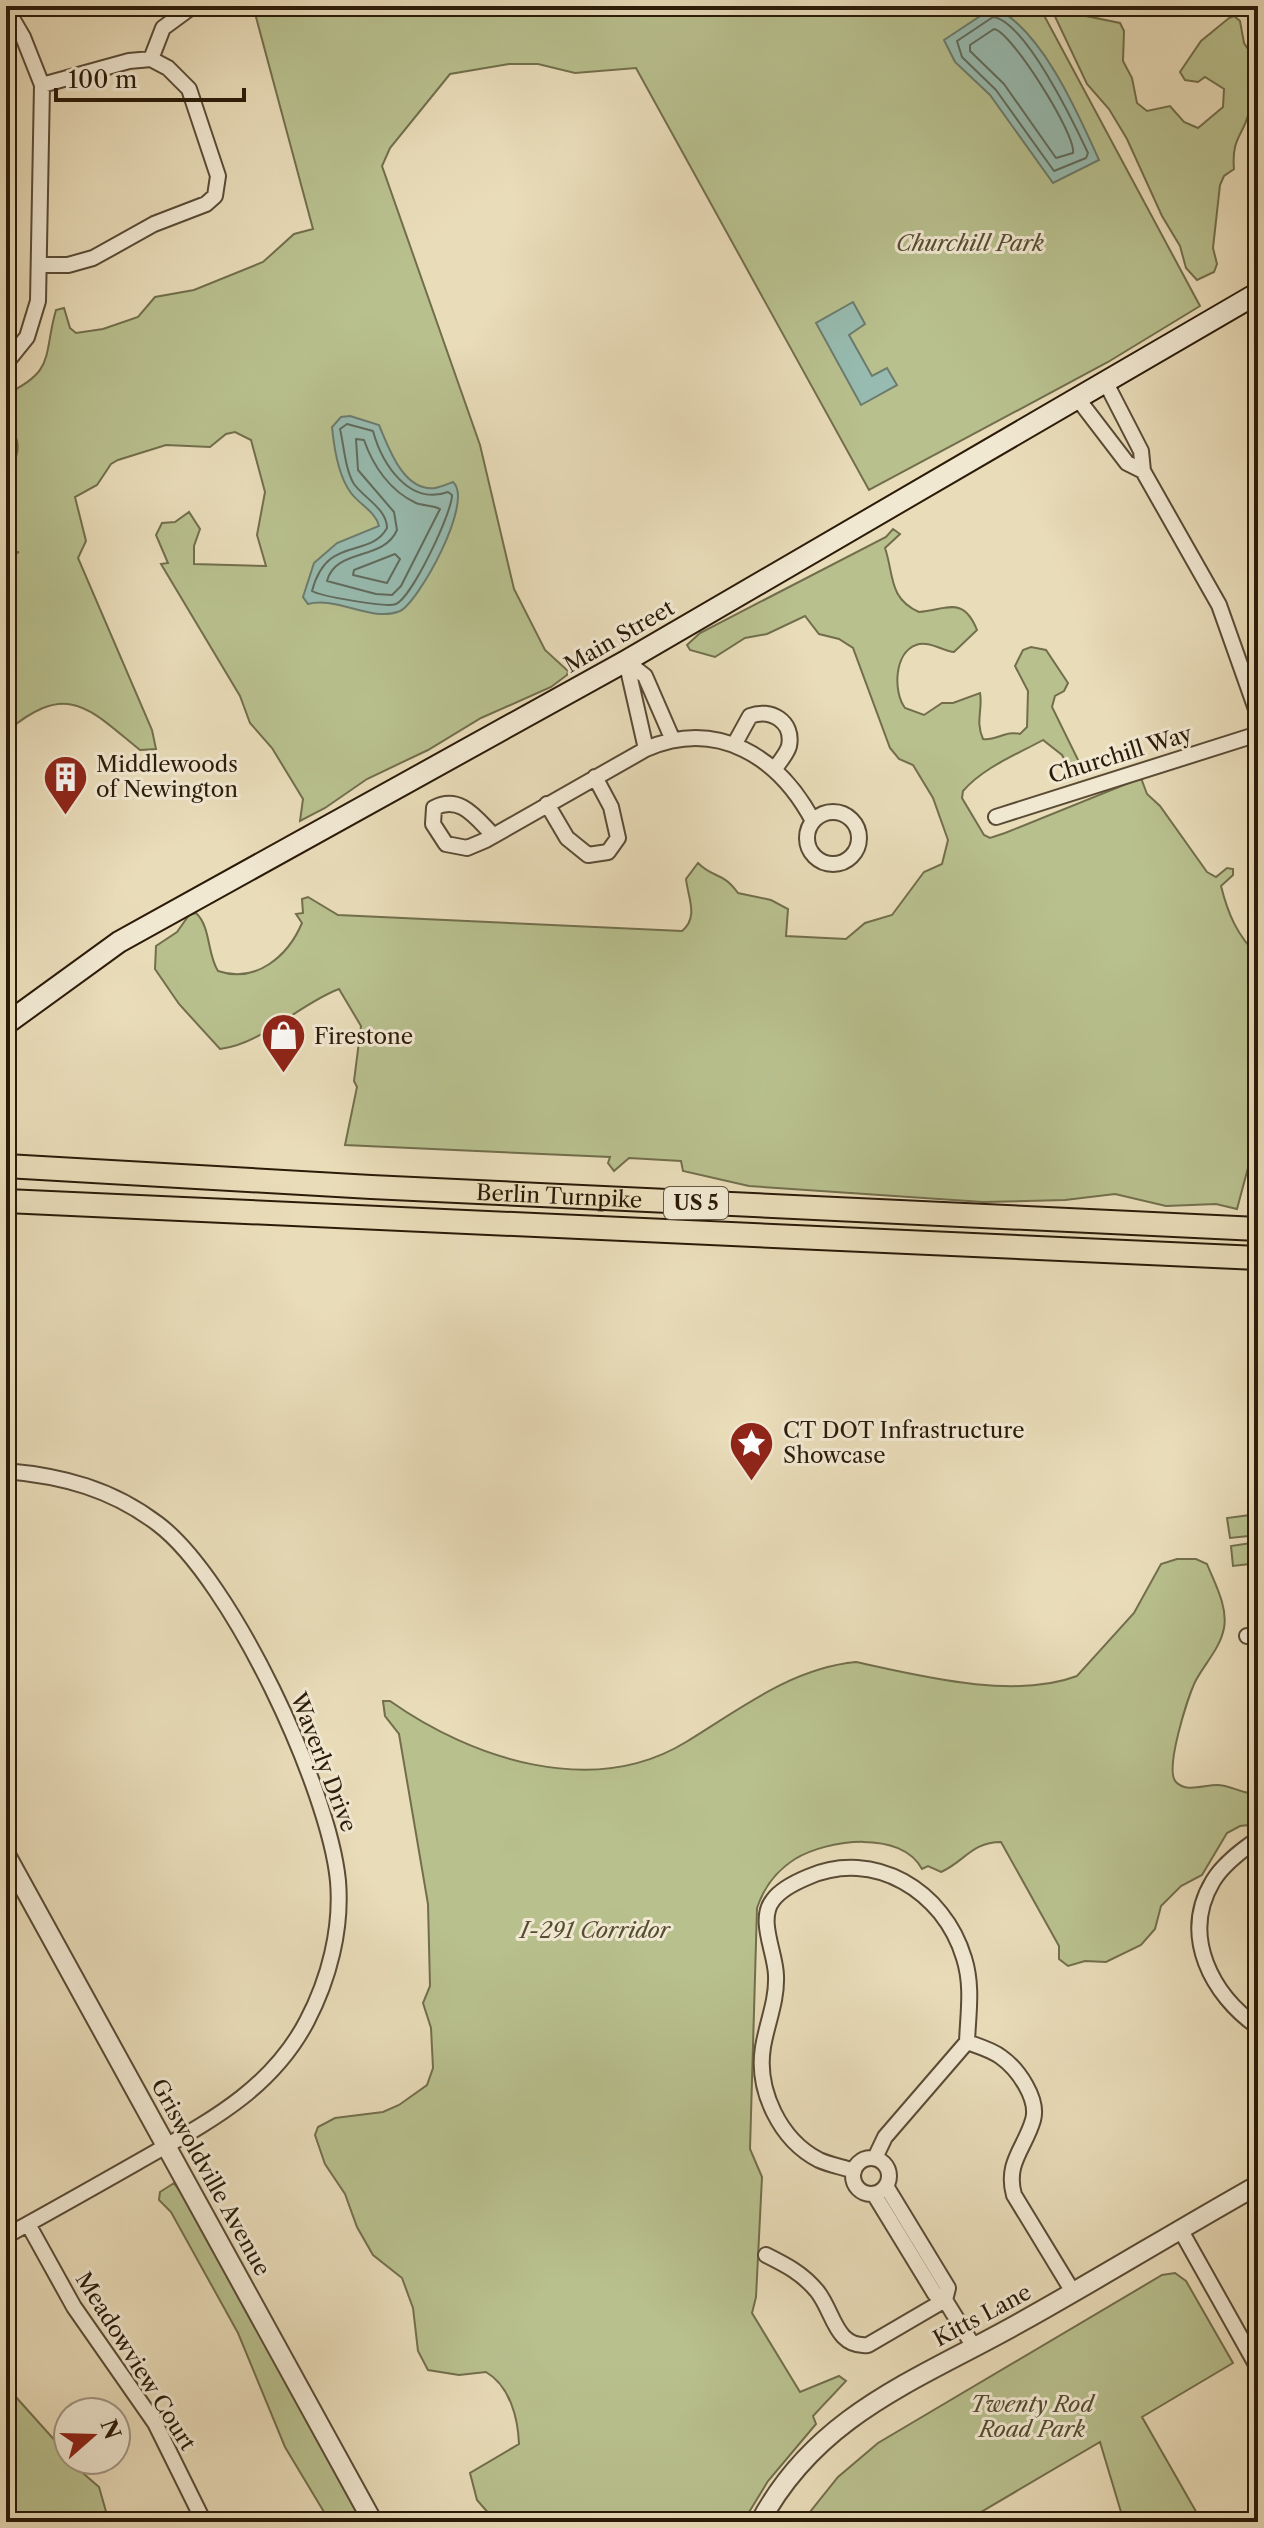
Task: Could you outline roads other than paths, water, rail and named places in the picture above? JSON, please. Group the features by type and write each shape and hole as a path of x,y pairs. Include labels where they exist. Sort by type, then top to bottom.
{"highway":[{"name":"Berlin Turnpike","path":"6,1166 371,1187 1258,1229"},
{"path":"371,1187 390,1203 402,1220"},
{"name":"Berlin Turnpike","path":"6,1201 1258,1258"},
{"path":"1019,1246 1021,1218"}],"main road":[{"name":"Main Street","path":"6,1024 119,942 626,661 926,483 1106,383 1258,293"}],"street":[{"path":"151,59 163,28 193,6"},
{"path":"6,8 32,57 42,85 38,301 27,337 6,363"},
{"path":"41,265 68,265 93,258 154,224 206,204 215,196 218,176 189,89 168,68 151,59 129,61 42,85"},
{"path":"1106,383 1141,451 1143,471 1219,605 1258,715"},
{"path":"1078,399 1127,463 1143,471"},
{"path":"626,661 645,676 672,738"},
{"path":"626,661 646,749"},
{"path":"734,745 750,716 770,713 781,719 789,736 789,748 775,769"},
{"name":"Churchill Way","path":"996,817 1258,734"},
{"path":"493,835 646,749 672,738 725,741 775,769 802,801 813,821"},
{"path":"547,804 567,838 588,855 608,852 618,838 611,807 595,777"},
{"name":"Waverly Drive","path":"6,1471 70,1480 98,1489 160,1525 187,1552 214,1588 266,1676 321,1804 332,1843 338,1884 335,1934 327,1976 306,2023 276,2068 249,2095 211,2122 6,2236"},
{"path":"1258,1839 1227,1863 1212,1882 1201,1915 1201,1953 1215,1986 1235,2011 1258,2027"},
{"name":"Griswoldville Avenue","path":"6,1855 373,2522"},
{"path":"854,2171 818,2159 778,2121 768,2099 763,2049 777,1991 767,1911 772,1900 782,1891 831,1868 860,1866 883,1871 910,1885 931,1903 950,1929 964,1956 970,1986 967,2042 885,2137 875,2158"},
{"path":"967,2042 1002,2057 1030,2093 1035,2110 1032,2124 1014,2159 1010,2179 1014,2195 1073,2292"},
{"path":"880,2190 857,2188 854,2171 861,2161 875,2158 887,2167 880,2190 935,2294 945,2300 974,2347"},
{"name":"Kitts Lane","path":"760,2522 795,2469 849,2417 1258,2185"},
{"name":"Meadowview Court","path":"28,2224 74,2307 155,2423 204,2522"},
{"path":"1180,2229 1258,2368"},
{"path":"766,2255 798,2271 808,2281 819,2293 843,2339 855,2346 868,2345 945,2300"}],"water":[{"path":"994,7 1011,18 1043,53 1057,74 1099,160 1053,183 990,95 955,62 944,40"},
{"path":"853,302 865,324 849,335 872,376 887,368 897,385 861,405 816,323"},
{"path":"350,416 379,425 398,466 414,483 435,488 453,482 458,493 457,509 442,551 408,604 400,611 389,614 331,603 308,604 303,597 314,563 337,543 379,526 375,517 347,486 337,462 332,427 341,417"}],"place":[{"name":"Middlewoods of Newington","path":"65,816"},
{"name":"Firestone","path":"283,1075"},
{"name":"CT DOT Infrastructure Showcase","path":"752,1482"}],"park label":[{"name":"Churchill Park","path":"970,243"},
{"name":"I-291 Corridor","path":"595,1930"},
{"name":"Twenty Rod Road Park","path":"1032,2416"}]}
